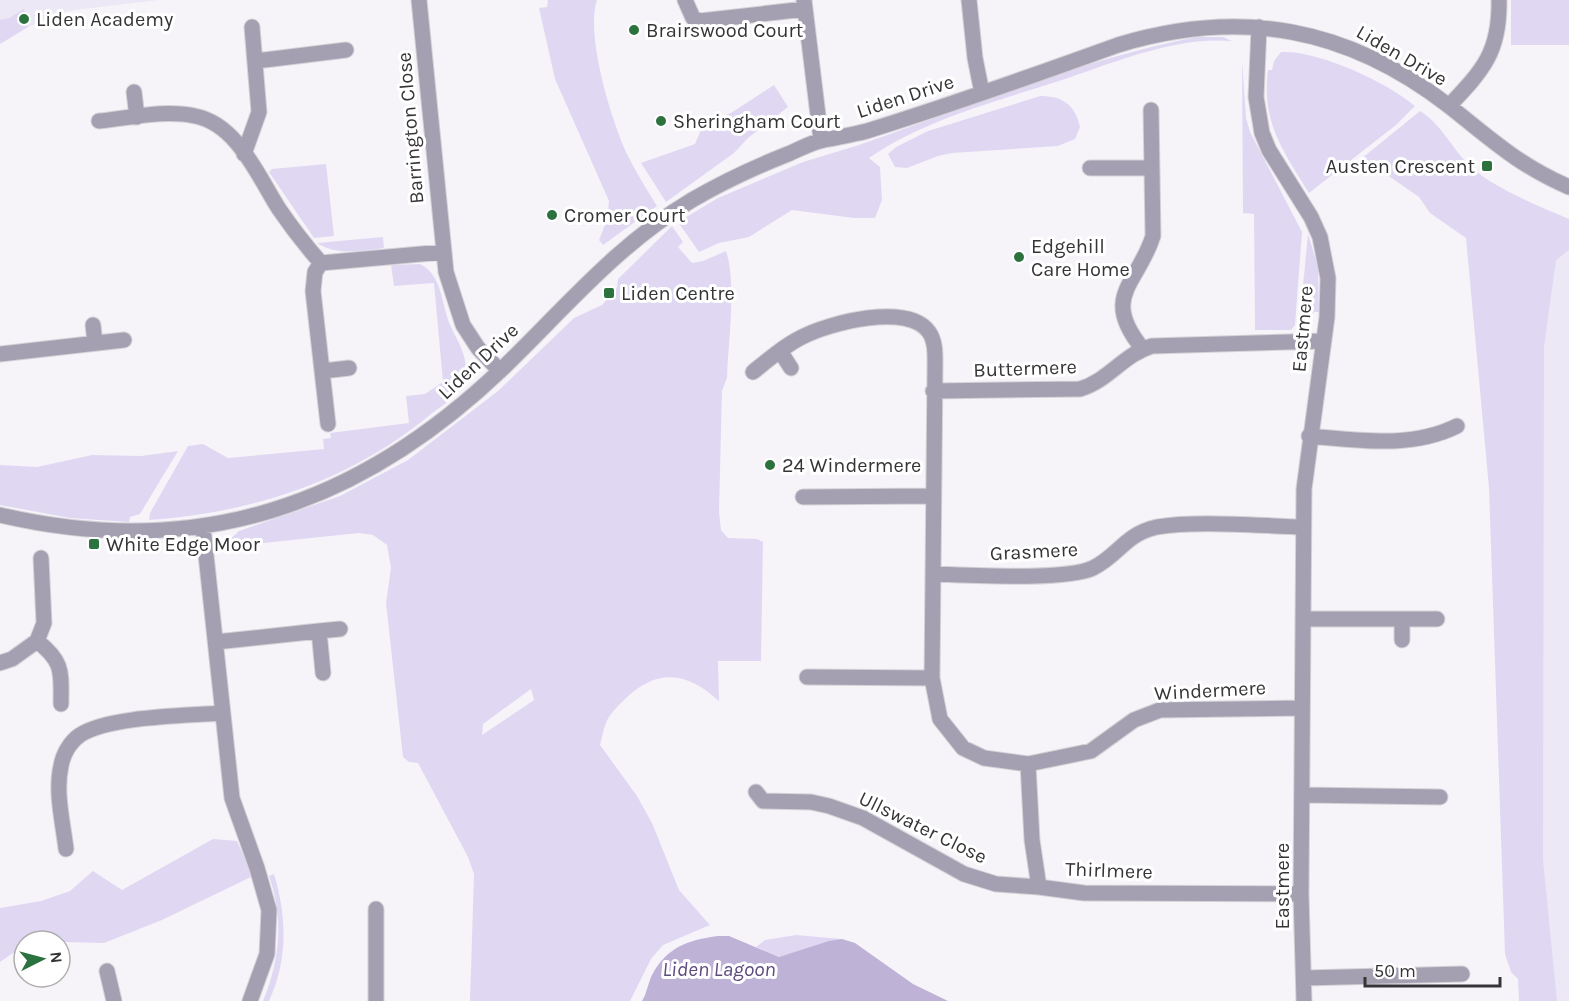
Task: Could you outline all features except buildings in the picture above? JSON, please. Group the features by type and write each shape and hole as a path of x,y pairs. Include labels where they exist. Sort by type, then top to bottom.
{"street":[{"name":"Barrington Close","path":"419,0 443,252 453,299 463,325 478,348 500,371"},
{"path":"685,0 693,18 700,21 805,5 821,140"},
{"path":"969,0 975,58 982,93"},
{"path":"1449,106 1491,55 1498,29 1499,0"},
{"path":"244,154 259,112 252,27"},
{"name":"Liden Drive","path":"0,515 68,528 162,530 203,527 282,507 367,471 395,456 425,435 500,371 589,281 652,227 692,200 737,176 821,140 867,131 1144,37 1196,28 1259,27 1321,37 1353,48 1414,81 1449,106 1519,163 1569,187"},
{"name":"Eastmere","path":"1259,27 1258,115 1269,150 1304,201 1320,237 1328,278 1324,341 1309,436 1303,527 1304,795 1301,894 1304,1001"},
{"path":"256,61 346,50"},
{"path":"134,92 137,117"},
{"path":"1142,348 1129,332 1122,309 1126,287 1148,251 1153,236 1151,110"},
{"path":"99,122 137,117 196,116 229,134 280,210 321,263"},
{"path":"1090,168 1152,168"},
{"path":"321,263 443,252"},
{"path":"321,263 315,272 313,291 328,424"},
{"name":"Windermere","path":"753,372 780,351 818,330 849,321 880,318 910,319 921,324 933,341 932,678 940,719 963,748 984,758 1028,764 1091,751 1134,720 1160,710 1302,708"},
{"path":"93,325 95,343"},
{"path":"0,354 124,340"},
{"name":"Buttermere","path":"933,391 1080,389 1094,384 1142,348 1161,344 1324,341"},
{"path":"780,351 791,368"},
{"path":"323,371 349,368"},
{"path":"1309,436 1388,441 1430,436 1456,426"},
{"path":"803,497 932,496"},
{"path":"203,527 232,798 269,910 267,954 250,1001"},
{"name":"Grasmere","path":"933,574 1030,575 1086,570 1106,560 1132,535 1160,527 1303,527"},
{"path":"0,663 12,659 36,641 44,623 41,558"},
{"path":"1304,619 1437,619"},
{"path":"1402,619 1402,640"},
{"path":"216,642 340,629"},
{"path":"319,632 323,673"},
{"path":"36,641 54,654 58,662 61,704"},
{"path":"807,678 932,678"},
{"path":"66,849 60,775 63,758 73,741 88,731 120,722 222,713"},
{"name":"Thirlmere","path":"1028,764 1032,840 1039,887 1084,892 1301,894"},
{"name":"Ullswater Close","path":"756,792 764,801 811,802 863,818 964,874 996,884 1039,887"},
{"path":"1304,795 1440,796"},
{"path":"376,909 376,1001"},
{"path":"107,971 114,1001"},
{"path":"1304,978 1462,974"}],"shaded area":[{"name":"Liden Academy","path":"0,0 159,0 67,11 28,27 0,44"},
{"path":"548,0 597,0 594,15 597,56 608,102 629,158 657,206 603,245 599,240 607,220 609,201 555,79 539,8 547,7"},
{"path":"1511,0 1569,0 1569,45 1511,45"},
{"path":"24,9 28,27 0,44 0,20 9,18"},
{"path":"1196,37 1223,37 1232,41 1189,43 1144,52 961,113 891,144 869,158 880,167 882,200 875,218 854,218 792,210 749,237 719,243 699,252 678,222 718,198 803,162 859,145 1068,71 1154,46"},
{"path":"1281,52 1314,56 1351,69 1387,87 1415,106 1396,125 1309,193 1283,149 1271,121 1267,88 1268,70 1272,70 1274,61"},
{"path":"1242,60 1246,118 1250,132 1302,232 1295,325 1291,330 1255,330 1254,214 1243,213"},
{"path":"774,85 788,107 748,138 734,153 666,202 641,163 695,144 704,123 731,113"},
{"path":"1040,96 1061,100 1071,107 1080,127 1075,139 1058,146 952,153 907,168 895,167 888,154 896,147 928,131"},
{"path":"1420,111 1434,122 1467,163 1487,179 1515,195 1569,219 1569,250 1556,260 1544,347 1543,860 1557,1001 1519,1001 1518,979 1511,972 1505,954 1489,488 1466,238 1430,213 1419,197 1370,163 1366,169 1356,163"},
{"path":"326,164 334,236 314,238 269,172 272,169"},
{"path":"672,226 683,242 678,247 692,263 726,251 729,264 731,313 727,378 722,391 719,512 721,530 728,538 757,539 763,542 761,661 718,661 719,701 696,684 685,680 673,677 650,681 626,698 612,713 605,726 600,745 637,796 652,823 679,890 710,925 663,945 651,959 630,1001 470,1001 474,874 468,857 418,763 409,762 403,757 386,603 391,568 387,545 373,535 359,533 226,547 227,542 239,531 340,496 408,460 498,391 574,318 602,305 617,288 618,279","holes":["531,689 534,700 482,735 483,724"]},
{"path":"1569,229 1569,1001 1525,1001 1541,275"},
{"path":"1308,234 1318,267 1319,312 1314,312 1307,325 1302,328 1299,327"},
{"path":"383,237 384,248 358,251 333,250 317,243"},
{"path":"420,264 428,269 437,283 466,364 463,384 451,399 400,438 368,458 299,490 225,510 149,520 150,513 188,446 203,444 228,458 324,449 323,439 331,438 330,433 409,423 406,396 425,394 443,382 434,283 394,286 391,265"},
{"path":"178,451 140,514 130,517 129,522 70,518 0,505 0,465 37,467 92,455 141,456"},
{"path":"213,839 237,841 253,876 162,920 104,943 72,942 72,929 12,929 12,954 0,962 0,908 41,901 70,891 93,871 122,890"},
{"path":"274,874 283,922 282,954 280,970 269,1001 263,1001 273,970 278,939 277,907 269,876"},
{"path":"796,935 842,939 779,957 756,947 765,940"}],"water":[{"name":"Liden Lagoon","path":"729,936 779,957 842,939 855,943 913,984 948,1001 642,1001 658,965 672,951 697,940"}],"place":[{"name":"Liden Academy","path":"24,19"},
{"name":"Brairswood Court","path":"634,30"},
{"name":"Sheringham Court","path":"661,121"},
{"name":"Austen Crescent","path":"1487,166"},
{"name":"Cromer Court","path":"552,215"},
{"name":"Edgehill Care Home","path":"1019,257"},
{"name":"Liden Centre","path":"609,293"},
{"name":"24 Windermere","path":"770,465"},
{"name":"White Edge Moor","path":"94,544"}]}
